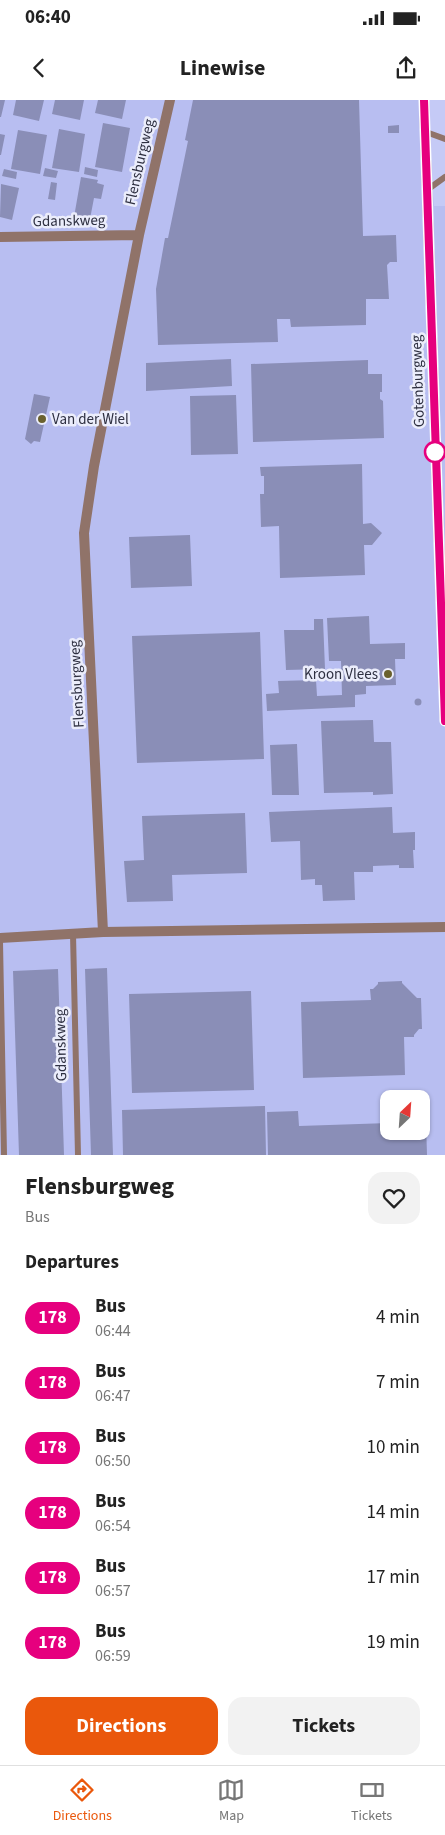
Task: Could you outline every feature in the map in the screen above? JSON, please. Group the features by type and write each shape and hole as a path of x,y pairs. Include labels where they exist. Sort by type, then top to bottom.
{"street":[{"name":"Flensburgweg","path":"103,932 84,533 94,466 139,235 170,100"},
{"name":"Gotenburgweg","path":"424,100 442,570 445,720"},
{"name":"Gdanskweg","path":"0,237 139,235"},
{"path":"0,938 103,932 445,927"}],"lane":[{"path":"426,132 445,139"},
{"path":"427,190 445,176"},
{"name":"Gdanskweg","path":"73,934 78,1155"},
{"path":"0,942 4,1155"}],"shaded area":[{"path":"0,100 424,100 434,206 445,206 445,1155 0,1155"}],"building":[{"path":"0,100 5,100 1,117 0,117"},
{"path":"16,100 44,100 39,121 13,115"},
{"path":"55,100 84,100 80,120 52,114"},
{"path":"98,100 126,100 122,119 95,113"},
{"path":"193,100 359,100 363,236 396,235 397,262 390,262 387,265 389,299 366,299 366,325 291,327 290,319 277,319 278,342 158,345 156,289 165,238 168,238 188,141 185,140"},
{"path":"103,123 130,128 122,172 95,167"},
{"path":"399,125 399,133 388,133 388,126"},
{"path":"59,129 85,134 79,172 52,168"},
{"path":"18,130 47,135 40,174 11,169"},
{"path":"0,134 5,135 1,155 0,155"},
{"path":"85,167 98,170 97,177 84,174"},
{"path":"45,168 58,171 56,178 43,176"},
{"path":"4,169 17,172 16,179 2,176"},
{"path":"81,177 98,180 97,183 104,185 101,199 94,198 90,219 74,217"},
{"path":"51,182 57,183 55,200 48,199"},
{"path":"1,184 19,188 12,220 0,217"},
{"path":"231,359 232,386 146,391 146,363"},
{"path":"368,360 368,374 382,374 380,399 383,401 384,438 253,442 251,364"},
{"path":"34,394 50,397 40,442 34,441 31,444 25,439"},
{"path":"236,395 238,454 191,455 190,396"},
{"path":"362,464 363,524 371,523 382,533 372,545 364,545 365,575 280,578 279,526 261,527 260,494 264,494 264,476 261,476 260,467"},
{"path":"190,535 192,586 131,588 129,537"},
{"path":"369,616 370,644 405,643 405,659 395,659 396,685 366,686 366,694 355,695 355,707 267,711 266,694 279,693 278,681 316,680 317,696 342,695 341,661 329,661 327,618"},
{"path":"314,619 323,619 325,669 286,670 284,630 314,630"},
{"path":"260,632 264,759 137,763 132,636"},
{"path":"418,698 422,702 418,706 414,702"},
{"path":"373,720 374,742 391,742 393,794 373,795 373,792 324,793 321,721"},
{"path":"297,744 299,795 272,795 270,745"},
{"path":"392,807 393,833 415,832 414,868 399,868 399,865 373,866 373,872 354,872 355,900 323,901 322,885 315,885 315,879 301,880 300,841 271,842 269,812"},
{"path":"245,813 247,873 172,875 173,901 127,902 124,861 144,860 142,816"},
{"path":"107,968 113,1155 91,1155 85,969"},
{"path":"58,969 64,1155 19,1155 13,971"},
{"path":"402,981 417,998 421,998 422,1029 419,1029 414,1037 404,1037 405,1075 303,1078 301,1002 371,1000 370,989 373,989 378,982"},
{"path":"251,991 254,1090 132,1093 129,994"},
{"path":"265,1106 266,1155 123,1155 122,1110"},
{"path":"298,1111 299,1126 380,1123 380,1140 427,1140 427,1155 268,1155 267,1112"}],"bus line":[{"name":"178","path":"424,100 445,721"}],"place":[{"name":"Van der Wiel","path":"42,419"},
{"name":"Kroon Vlees","path":"388,674"}]}
